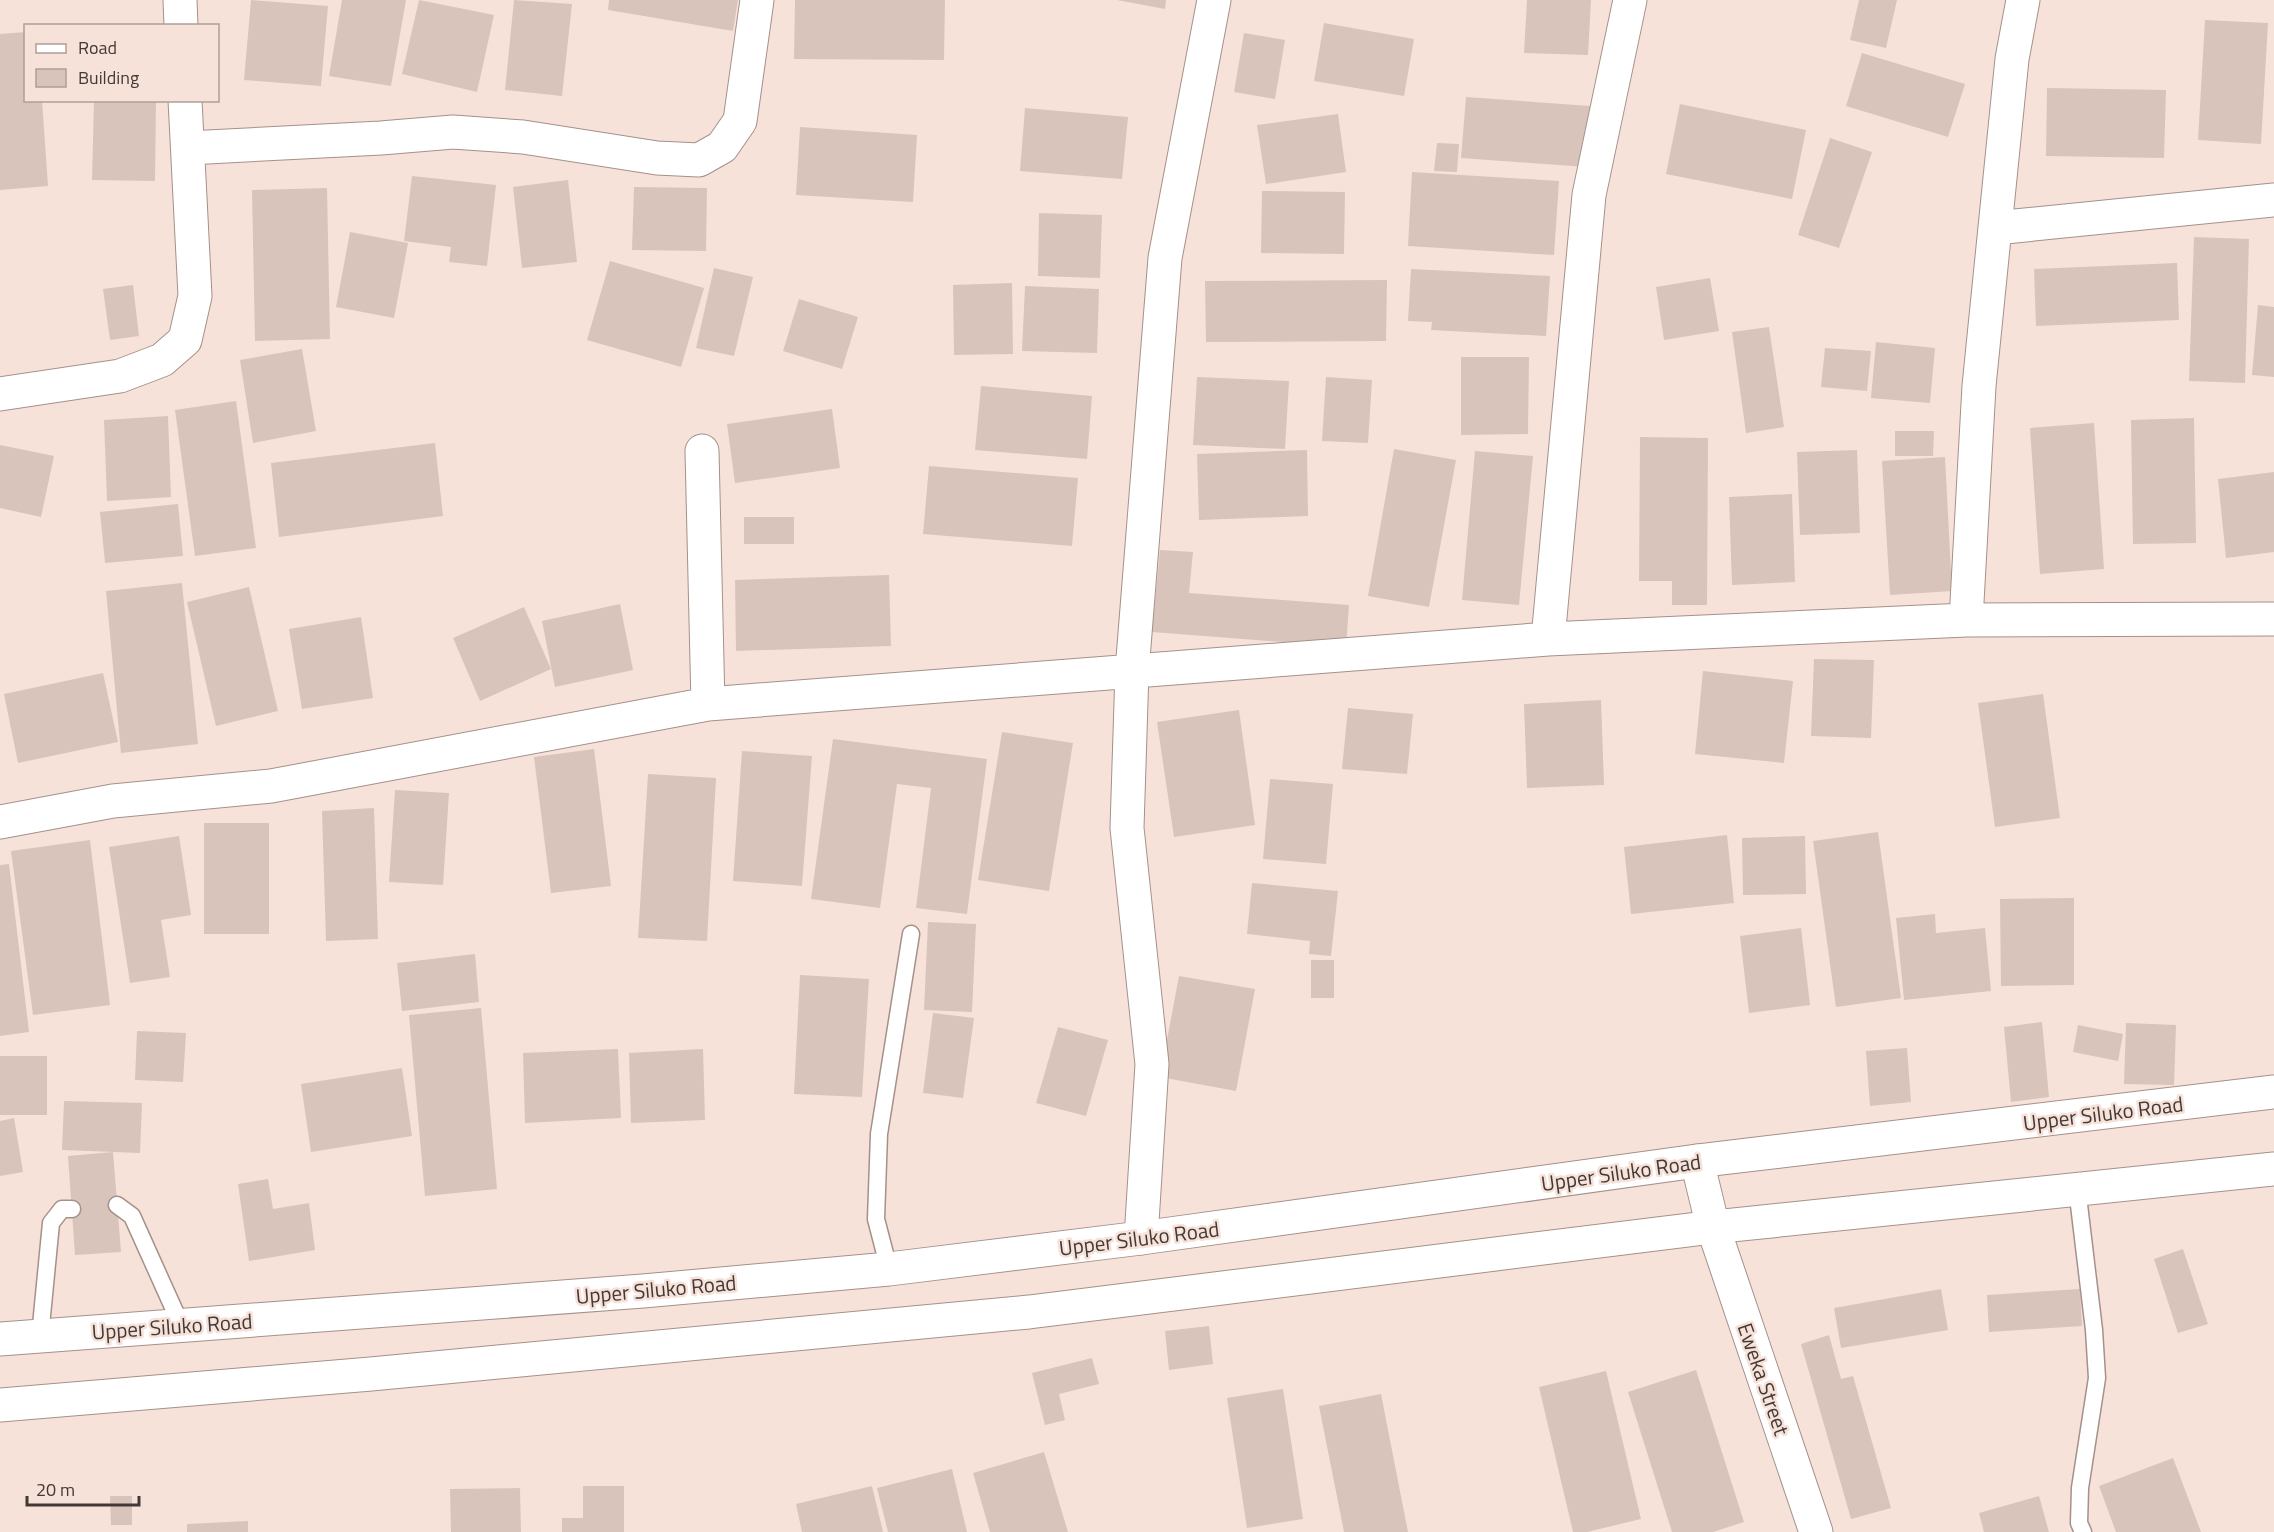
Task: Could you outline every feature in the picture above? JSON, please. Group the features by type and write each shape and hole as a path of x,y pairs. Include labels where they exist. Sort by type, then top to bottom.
{"street":[{"path":"180,0 181,24"},
{"path":"188,148 453,132 523,137 657,158 699,160 722,147 740,121 757,0"},
{"path":"1141,1238 1152,1064 1127,828 1132,671 1165,258 1214,0"},
{"path":"1548,639 1589,195 1630,0"},
{"path":"1966,620 1979,386 2012,59 2023,0"},
{"path":"0,394 120,376 162,360 185,340 195,296 185,102"},
{"path":"1995,228 2274,200"},
{"path":"702,451 708,704"},
{"path":"0,822 113,801 271,786 708,704 1548,639 1966,620 2274,619"},
{"name":"Upper Siluko Road","path":"0,1339 643,1291 889,1269 1141,1238 1697,1161 2274,1092"},
{"path":"1697,1161 1713,1227"},
{"path":"0,1406 395,1372 1029,1312 1713,1227 2274,1169"},
{"name":"Eweka Street","path":"1713,1227 1815,1532"}],"lane":[{"path":"889,1269 876,1219 879,1134 911,934"},
{"path":"2077,1188 2094,1330 2097,1378 2080,1488 2079,1523 2083,1532"},
{"path":"117,1205 132,1216 181,1325"},
{"path":"40,1336 51,1223 62,1209 72,1209"}],"building":[{"path":"251,0 328,6 321,86 244,80"},
{"path":"342,0 406,0 391,86 329,76"},
{"path":"419,0 494,15 477,92 402,74"},
{"path":"514,0 572,4 562,96 505,90"},
{"path":"609,0 738,0 733,31 608,10"},
{"path":"795,0 945,0 944,60 794,59"},
{"path":"1117,0 1166,0 1165,9"},
{"path":"1527,0 1591,0 1588,55 1524,53"},
{"path":"1859,0 1897,0 1886,48 1850,40"},
{"path":"2205,20 2268,23 2261,144 2198,140"},
{"path":"1324,23 1414,39 1404,96 1314,81"},
{"path":"24,32 24,102 42,102 48,186 0,190 0,34"},
{"path":"1244,33 1285,40 1275,99 1234,92"},
{"path":"1862,53 1965,84 1948,137 1846,106"},
{"path":"2047,88 2166,90 2164,158 2046,156"},
{"path":"1466,97 1590,106 1586,167 1461,158"},
{"path":"94,102 156,102 155,181 92,180"},
{"path":"1680,104 1806,130 1792,199 1666,174"},
{"path":"1025,108 1128,117 1122,179 1020,171"},
{"path":"1338,114 1346,172 1266,184 1257,125"},
{"path":"800,127 917,135 913,202 796,195"},
{"path":"1830,138 1872,152 1839,248 1798,235"},
{"path":"1437,143 1459,144 1457,172 1434,171"},
{"path":"1412,172 1559,181 1554,255 1408,246"},
{"path":"412,176 496,185 487,266 449,262 451,247 404,241"},
{"path":"568,180 577,262 522,268 513,187"},
{"path":"634,187 707,188 706,251 632,250"},
{"path":"327,188 330,339 255,341 252,190"},
{"path":"1262,191 1345,192 1344,254 1261,253"},
{"path":"1039,213 1102,215 1100,278 1038,276"},
{"path":"350,232 408,243 394,318 336,307"},
{"path":"2194,237 2249,239 2245,383 2189,381"},
{"path":"610,261 704,288 681,367 587,340"},
{"path":"2177,263 2179,320 2036,326 2034,269"},
{"path":"714,268 753,277 734,356 696,348"},
{"path":"1411,269 1550,276 1546,336 1431,330 1432,322 1408,321"},
{"path":"1710,278 1719,331 1664,340 1656,287"},
{"path":"1387,280 1386,341 1206,342 1205,281"},
{"path":"1012,283 1013,354 954,355 953,285"},
{"path":"133,285 139,336 110,340 103,289"},
{"path":"1025,286 1099,289 1097,353 1022,351"},
{"path":"799,299 858,317 842,369 783,351"},
{"path":"2258,305 2274,307 2274,377 2252,375"},
{"path":"1769,327 1784,427 1746,433 1732,332"},
{"path":"1876,342 1935,348 1930,403 1871,398"},
{"path":"1825,348 1871,351 1867,391 1821,387"},
{"path":"302,349 316,431 253,443 240,360"},
{"path":"1461,357 1529,357 1528,434 1461,435"},
{"path":"1197,377 1289,381 1285,449 1193,445"},
{"path":"1326,377 1372,380 1368,443 1322,441"},
{"path":"981,386 1092,396 1087,459 975,450"},
{"path":"236,401 256,548 195,556 175,410"},
{"path":"832,409 840,468 735,483 727,424"},
{"path":"168,416 171,497 107,501 104,420"},
{"path":"2194,418 2196,543 2133,544 2131,420"},
{"path":"2094,423 2104,569 2040,574 2030,428"},
{"path":"1895,431 1934,431 1933,456 1895,456"},
{"path":"1640,437 1708,438 1707,605 1672,605 1672,581 1639,581"},
{"path":"435,443 443,516 279,537 271,463"},
{"path":"0,445 54,456 41,517 0,508"},
{"path":"1394,449 1456,460 1429,607 1368,596"},
{"path":"1307,450 1308,516 1199,520 1197,454"},
{"path":"1857,450 1860,533 1800,535 1797,452"},
{"path":"1475,451 1533,456 1519,605 1462,600"},
{"path":"1945,457 1952,591 1890,595 1882,461"},
{"path":"929,466 1078,478 1072,546 923,534"},
{"path":"2274,472 2274,552 2226,558 2218,479"},
{"path":"1792,494 1795,582 1732,585 1729,497"},
{"path":"178,504 183,556 105,563 100,512"},
{"path":"744,517 794,517 794,544 744,544"},
{"path":"1160,550 1193,552 1189,593 1349,605 1346,647 1152,632"},
{"path":"889,575 891,646 736,651 735,580"},
{"path":"182,583 198,744 121,753 106,591"},
{"path":"249,587 278,711 216,726 187,602"},
{"path":"620,604 633,670 555,687 542,621"},
{"path":"524,607 551,669 480,701 453,638"},
{"path":"361,617 373,698 302,709 289,629"},
{"path":"1814,659 1874,660 1871,738 1811,736"},
{"path":"1703,671 1793,681 1784,763 1695,754"},
{"path":"103,673 118,742 18,763 4,694"},
{"path":"2043,694 2060,818 1995,827 1978,703"},
{"path":"1601,700 1604,785 1527,788 1524,704"},
{"path":"1348,708 1413,714 1407,774 1342,769"},
{"path":"1239,710 1255,825 1174,837 1157,722"},
{"path":"1002,732 1073,743 1049,891 978,880"},
{"path":"833,739 987,759 967,914 916,908 931,788 897,784 880,908 811,899"},
{"path":"594,749 611,886 551,893 534,757"},
{"path":"742,751 812,756 802,886 733,881"},
{"path":"648,774 716,778 707,941 638,938"},
{"path":"1270,779 1333,784 1326,864 1263,859"},
{"path":"395,790 449,793 443,885 389,882"},
{"path":"374,808 378,939 326,941 322,811"},
{"path":"204,823 269,823 269,934 204,934"},
{"path":"1878,832 1901,998 1836,1007 1813,841"},
{"path":"1727,835 1734,903 1631,914 1624,847"},
{"path":"179,836 191,915 161,920 170,977 130,983 109,847"},
{"path":"1805,836 1806,894 1743,895 1742,838"},
{"path":"90,840 110,1005 33,1015 11,851"},
{"path":"9,864 29,1032 0,1036 0,865"},
{"path":"1252,883 1338,891 1331,956 1309,954 1310,941 1247,934"},
{"path":"2074,898 2074,985 2001,986 2000,899"},
{"path":"1935,914 1936,933 1985,928 1991,991 1904,1000 1896,918"},
{"path":"928,922 976,924 972,1012 924,1010"},
{"path":"1801,928 1810,1005 1749,1013 1740,936"},
{"path":"475,954 479,1002 402,1011 397,963"},
{"path":"1311,960 1334,960 1334,998 1311,998"},
{"path":"800,975 869,979 862,1097 794,1094"},
{"path":"1179,976 1255,989 1236,1091 1160,1077"},
{"path":"481,1008 497,1189 425,1196 409,1015"},
{"path":"933,1013 974,1018 963,1098 923,1093"},
{"path":"2042,1022 2049,1097 2011,1102 2004,1027"},
{"path":"2126,1023 2176,1025 2174,1085 2124,1084"},
{"path":"2078,1025 2123,1034 2118,1061 2073,1052"},
{"path":"1058,1027 1108,1040 1086,1116 1036,1103"},
{"path":"137,1031 186,1033 183,1082 135,1080"},
{"path":"1907,1048 1911,1102 1870,1106 1866,1051"},
{"path":"618,1049 621,1118 525,1123 523,1053"},
{"path":"703,1049 705,1120 631,1123 629,1053"},
{"path":"0,1056 47,1056 47,1115 0,1115"},
{"path":"402,1068 412,1136 311,1152 301,1084"},
{"path":"64,1101 142,1103 140,1153 62,1150"},
{"path":"14,1118 23,1172 0,1176 0,1121"},
{"path":"113,1152 121,1252 75,1255 68,1156"},
{"path":"268,1179 273,1209 309,1203 315,1250 249,1261 238,1184"},
{"path":"2183,1249 2208,1324 2178,1333 2154,1259"},
{"path":"1941,1289 1948,1330 1841,1348 1834,1308"},
{"path":"2080,1289 2082,1326 1989,1332 1987,1295"},
{"path":"1209,1326 1213,1364 1169,1370 1165,1331"},
{"path":"1829,1335 1841,1379 1853,1376 1891,1508 1851,1519 1801,1344"},
{"path":"1092,1358 1099,1384 1059,1394 1065,1420 1045,1425 1032,1373"},
{"path":"1696,1370 1744,1522 1713,1532 1672,1532 1628,1392"},
{"path":"1606,1371 1641,1519 1587,1532 1573,1532 1539,1387"},
{"path":"1283,1389 1303,1519 1247,1528 1227,1398"},
{"path":"1381,1394 1408,1532 1344,1532 1319,1406"},
{"path":"1044,1452 1068,1532 990,1532 973,1473"},
{"path":"2173,1458 2201,1532 2116,1532 2099,1486"},
{"path":"952,1469 967,1532 888,1532 877,1488"},
{"path":"583,1486 624,1486 624,1532 562,1532 562,1518 583,1518"},
{"path":"872,1486 883,1532 802,1532 796,1504"},
{"path":"520,1488 521,1532 451,1532 450,1489"},
{"path":"110,1496 132,1496 132,1525 111,1525"},
{"path":"2039,1496 2049,1532 1984,1532 1979,1513"},
{"path":"248,1521 248,1532 187,1532 187,1524"}]}
